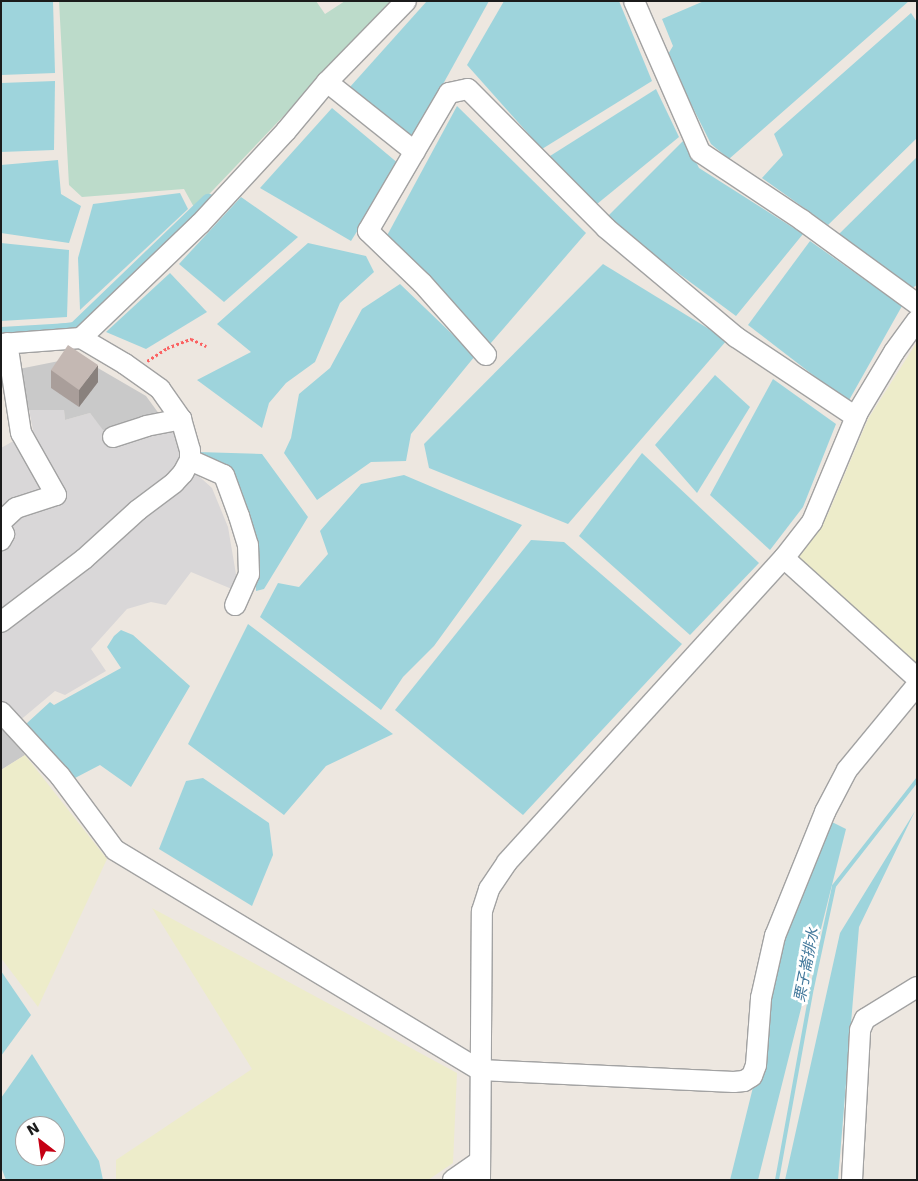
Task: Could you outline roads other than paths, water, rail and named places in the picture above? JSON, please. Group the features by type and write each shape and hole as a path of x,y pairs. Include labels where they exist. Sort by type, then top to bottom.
{"street":[{"path":"82,338 200,224 298,117 327,82 406,1"},
{"path":"634,1 700,152 802,220 917,304"},
{"path":"327,82 415,152"},
{"path":"486,355 422,282 368,230 449,93 468,89 606,228 736,337 856,417"},
{"path":"453,1180 479,1171 482,912 489,889 507,862 784,558 812,522 856,417 894,352 917,320"},
{"path":"1,522 16,508 56,495 21,432 4,343 82,338 134,370 160,389 181,420 190,450 190,460 183,473 174,483 138,510 84,559 1,622"},
{"path":"114,437 146,426 181,420"},
{"path":"190,460 224,475 239,516 248,545 249,574 235,605"},
{"path":"1,528 4,534 1,540"},
{"path":"784,558 917,678"},
{"path":"1,712 60,776 115,850 480,1070 734,1082 744,1081 752,1076 756,1065 761,998 775,936 821,821 848,770 917,685"},
{"path":"852,1180 860,1030 865,1019 917,987"}],"water":[{"path":"1,1 53,1 55,73 1,75"},
{"path":"427,1 489,1 406,151 341,97"},
{"path":"504,1 619,1 652,81 542,149 467,65"},
{"path":"704,1 909,1 729,159 711,144 667,56 673,46 662,19"},
{"path":"911,13 917,22 917,138 828,225 762,178 783,155 774,134"},
{"path":"55,81 54,150 1,152 1,83"},
{"path":"656,89 679,137 597,204 550,156"},
{"path":"457,106 586,233 490,344 383,243"},
{"path":"332,108 399,164 351,241 260,188"},
{"path":"685,139 699,168 803,234 736,316 605,219"},
{"path":"917,157 917,285 912,288 838,235"},
{"path":"58,160 61,194 81,206 69,243 1,233 1,165"},
{"path":"180,193 188,209 80,310 78,258 93,204"},
{"path":"241,197 298,237 224,302 179,264"},
{"path":"810,241 902,306 848,402 748,325"},
{"path":"1,243 69,250 67,317 1,321"},
{"path":"308,243 366,256 374,272 340,303 315,362 286,383 269,403 262,428 197,380 251,352 217,324"},
{"path":"603,264 727,340 568,524 429,468 424,444"},
{"path":"170,273 207,312 146,349 106,332"},
{"path":"400,284 475,356 411,434 406,461 371,462 317,500 284,453 291,438 299,394 330,368 362,309"},
{"path":"69,323 74,334 1,338 1,327"},
{"path":"715,375 750,407 697,493 655,445"},
{"path":"773,379 836,424 803,507 770,550 710,495"},
{"path":"198,452 262,454 308,517 264,589 256,591 254,562 242,511"},
{"path":"642,453 759,563 690,635 579,536"},
{"path":"404,475 522,525 434,646 403,677 381,710 260,617 278,583 299,587 328,554 320,531 361,484"},
{"path":"531,540 564,542 682,644 523,815 395,710"},
{"path":"248,624 393,734 326,766 284,815 188,744"},
{"path":"121,630 133,635 190,686 131,787 100,765 75,778 26,724 50,702 54,705 121,668 107,647 114,636"},
{"path":"203,778 269,823 273,855 252,906 159,849 186,781"},
{"path":"915,811 859,927 838,1180 785,1180 840,933"},
{"path":"828,820 846,829 758,1180 730,1180 760,1059 770,978"},
{"path":"1,971 31,1015 1,1056"},
{"path":"32,1054 99,1161 103,1180 6,1180 1,1167 1,1098"}],"waterway":[{"path":"58,331 75,329 208,201"},
{"name":"栗子崙排水","path":"777,1180 812,988 834,886 917,780"}]}
